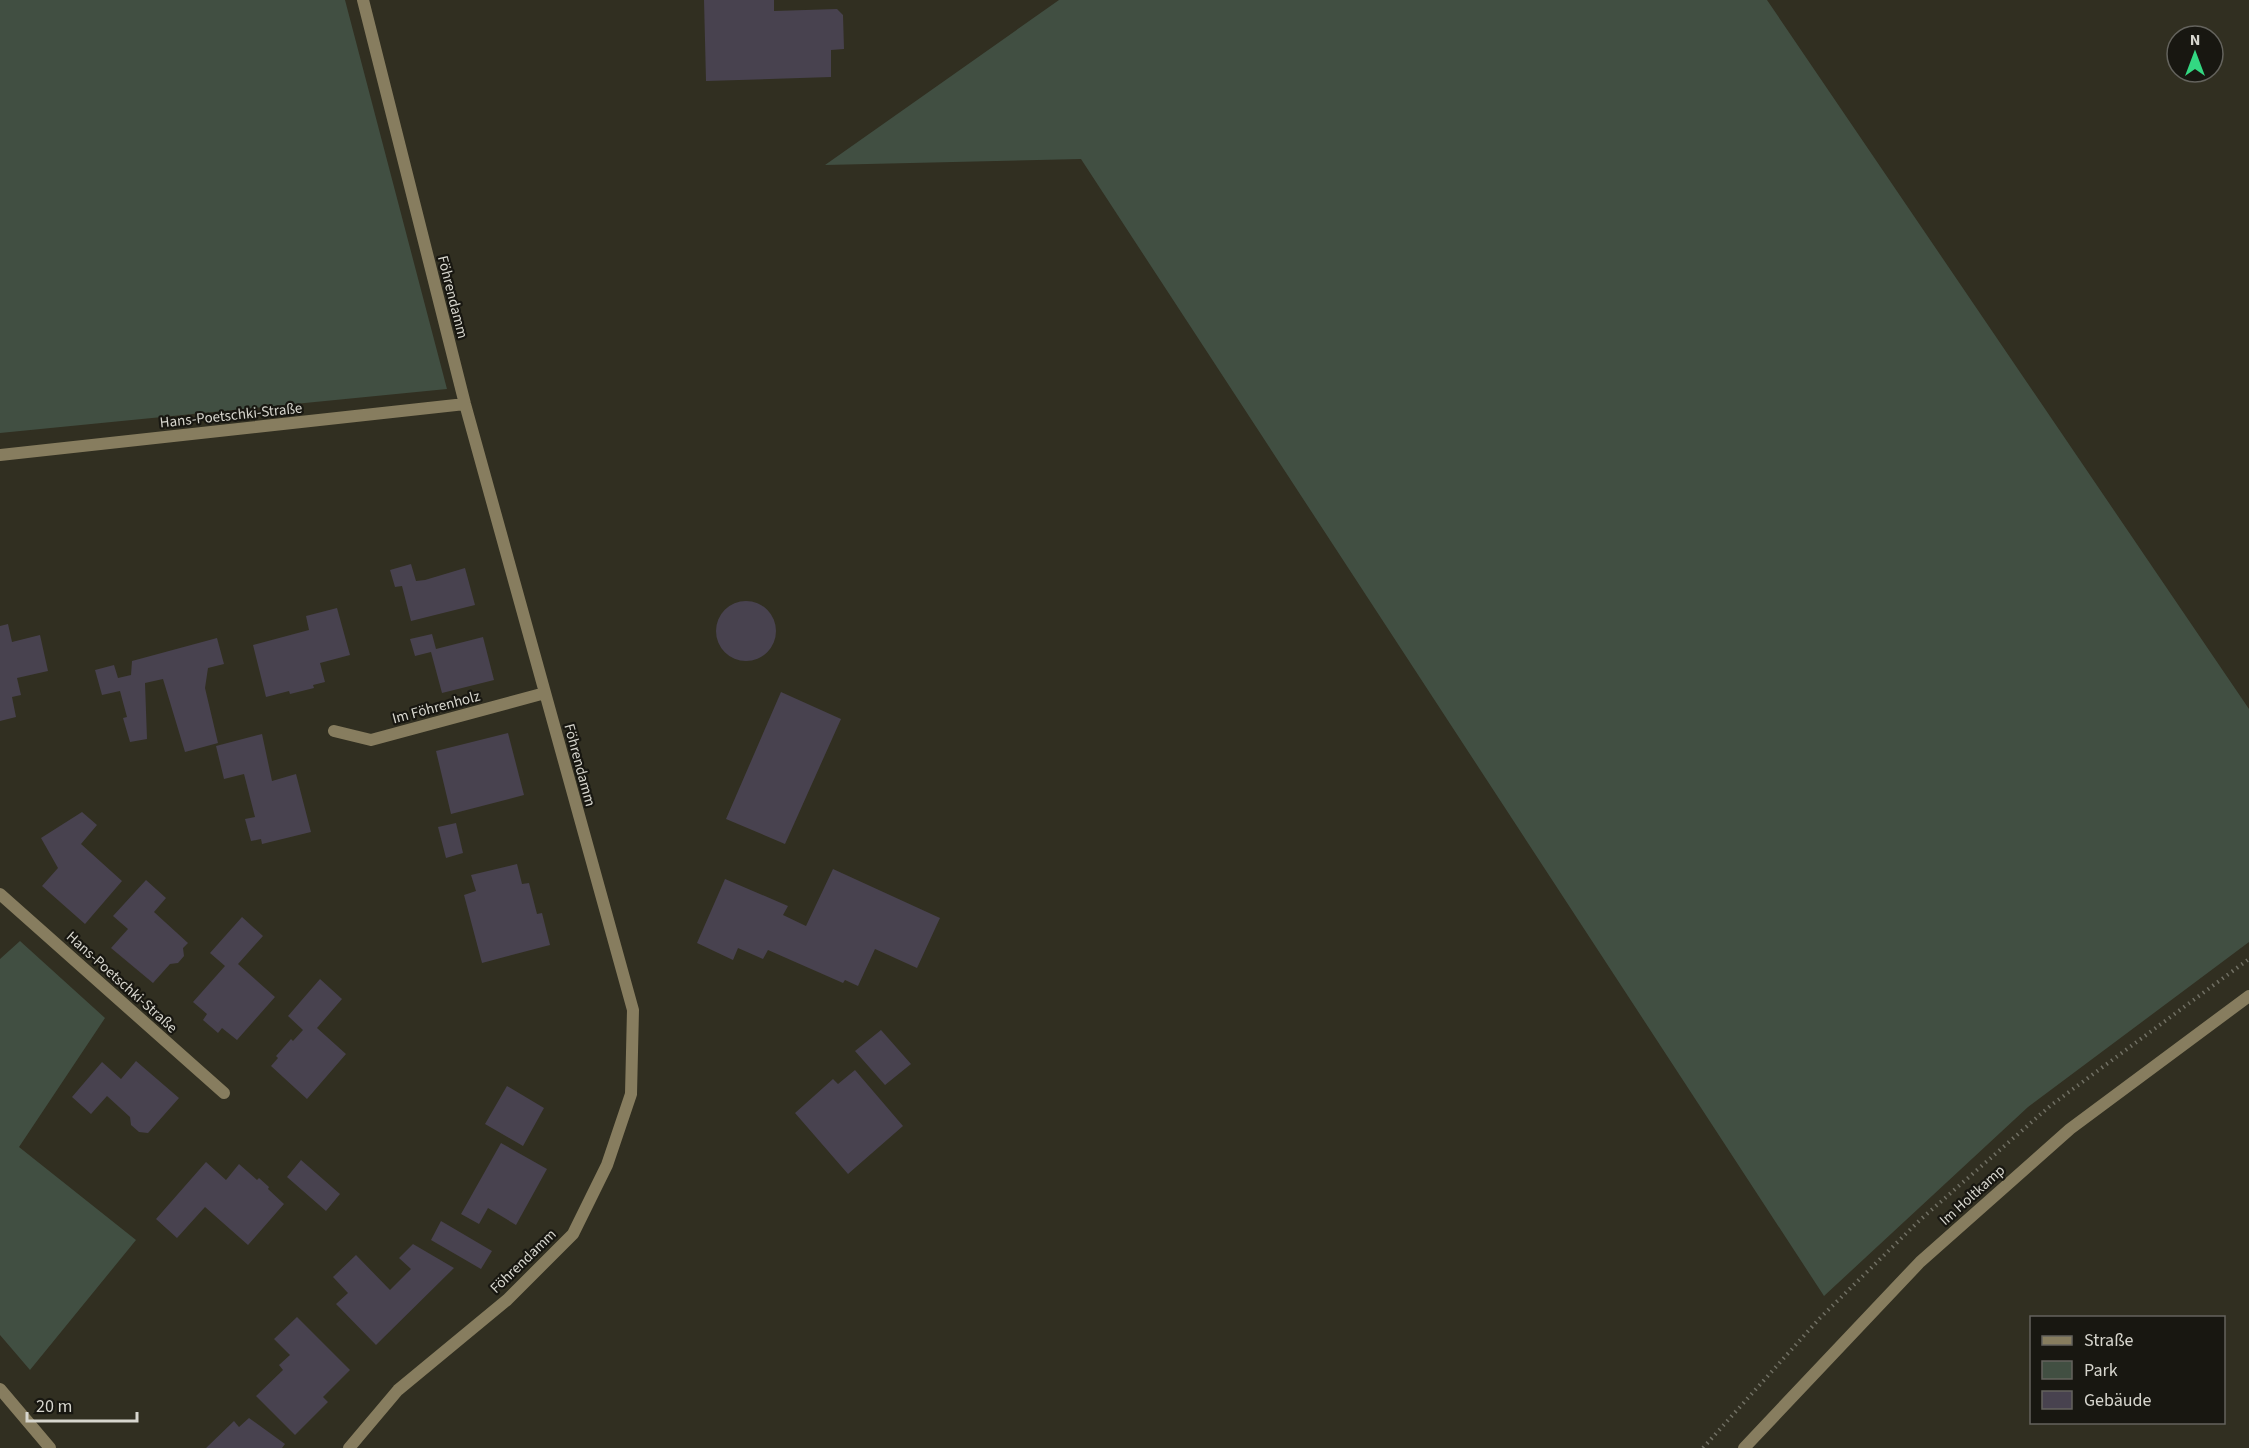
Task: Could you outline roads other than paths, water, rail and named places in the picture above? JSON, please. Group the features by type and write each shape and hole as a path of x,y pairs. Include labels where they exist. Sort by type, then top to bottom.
{"street":[{"name":"Föhrendamm","path":"349,1448 398,1390 507,1300 573,1234 607,1165 631,1094 633,1010 465,404 363,0"},
{"name":"Hans-Poetschki-Straße","path":"0,455 465,404"},
{"name":"Im Föhrenholz","path":"334,731 371,740 545,693"},
{"name":"Hans-Poetschki-Straße","path":"0,894 224,1093"},
{"name":"Im Holtkamp","path":"1744,1448 1929,1254 2070,1129 2249,996"},
{"path":"0,1389 50,1448"}]}
